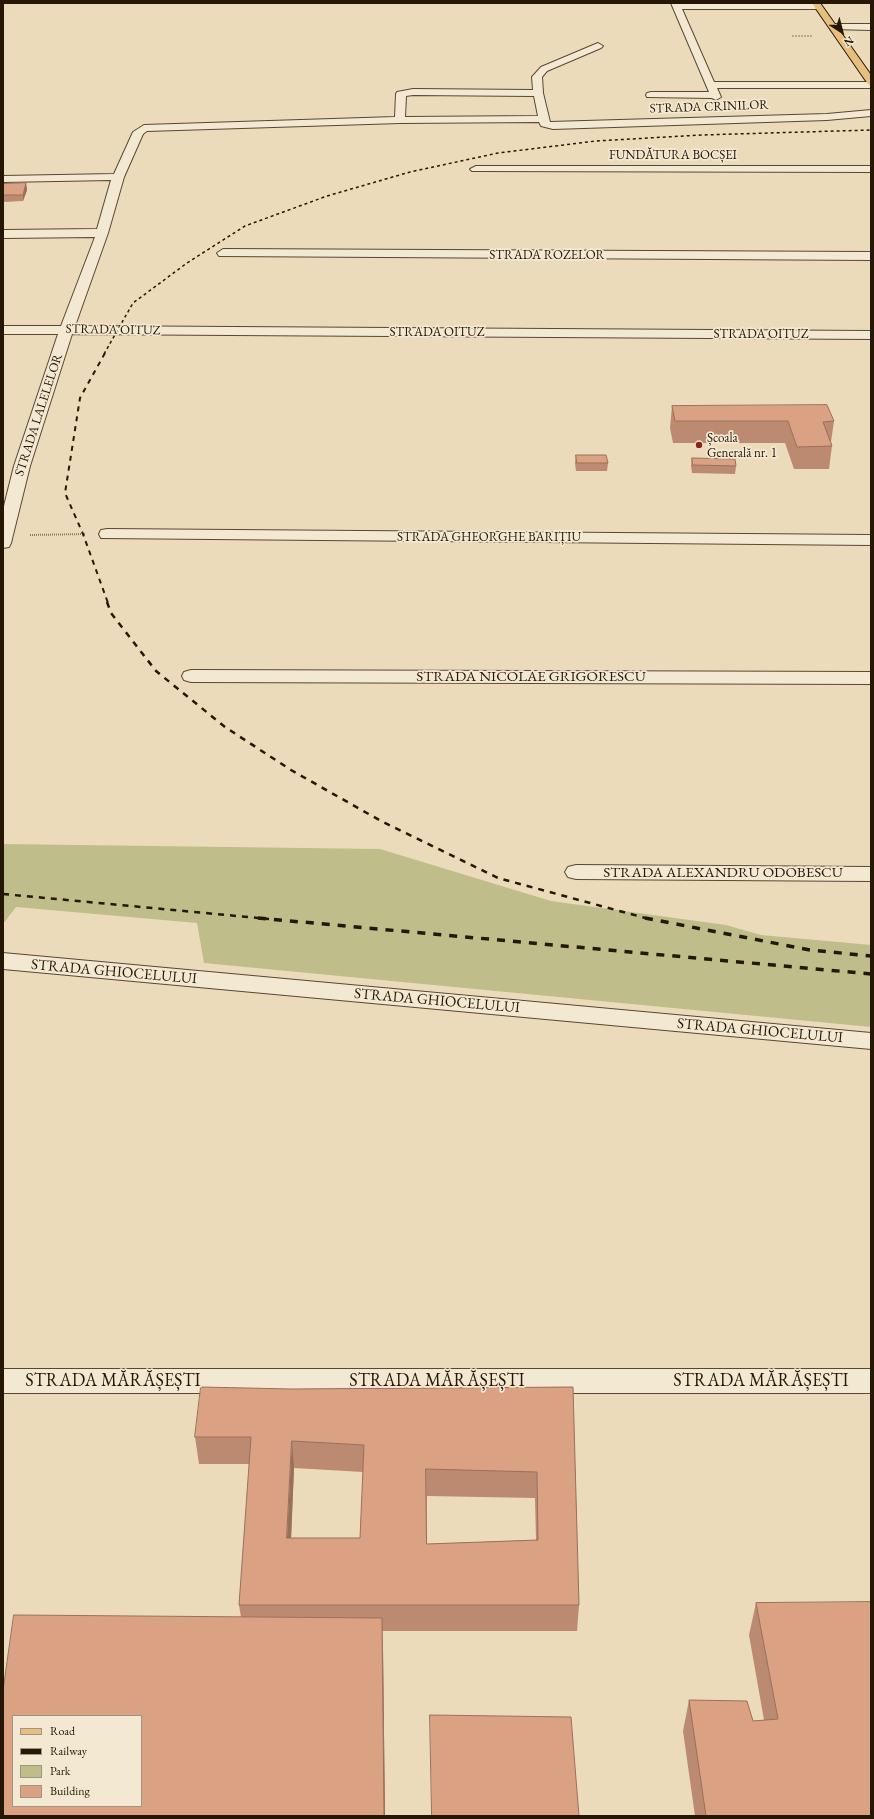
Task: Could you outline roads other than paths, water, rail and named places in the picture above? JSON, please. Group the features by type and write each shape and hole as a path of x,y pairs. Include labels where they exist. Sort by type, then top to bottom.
{"main road":[{"path":"817,4 871,83"}],"street":[{"path":"651,95 716,97 676,4 817,4"},
{"path":"834,27 871,27"},
{"path":"545,122 538,93 537,77 544,69 598,46"},
{"path":"711,85 871,83"},
{"path":"400,120 401,94 413,92 538,93"},
{"name":"STRADA CRINILOR","path":"138,132 144,128 154,127 400,120 545,122 827,118 871,113"},
{"name":"STRADA LALELELOR","path":"4,537 22,466 67,329 102,233 118,177 138,132"},
{"name":"FUNDĂTURA BOCȘEI","path":"476,169 871,169"},
{"path":"3,179 118,177"},
{"path":"3,234 102,233"},
{"name":"STRADA ROZELOR","path":"222,253 871,256"},
{"name":"STRADA OITUZ","path":"3,330 67,329 871,335"},
{"name":"STRADA GHEORGHE BARIȚIU","path":"107,534 871,540"},
{"name":"STRADA NICOLAE GRIGORESCU","path":"191,676 871,678"},
{"name":"STRADA ALEXANDRU ODOBESCU","path":"576,872 871,874"},
{"name":"STRADA GHIOCELULUI","path":"3,961 871,1041"},
{"name":"STRADA MĂRĂȘEȘTI","path":"3,1381 871,1381"}],"railway":[{"path":"104,354 133,303 187,263 245,226 327,196 410,172 498,153 596,141 701,135 871,130"},
{"path":"105,353 80,398 65,493 83,534 108,603"},
{"path":"107,602 111,613 156,671 225,727 291,770 381,821 498,878 646,918"},
{"path":"3,894 269,919"},
{"path":"258,918 871,974"},
{"path":"646,918 810,950 871,956"}],"place":[{"name":"Școala Generală nr. 1","path":"699,445"}]}
